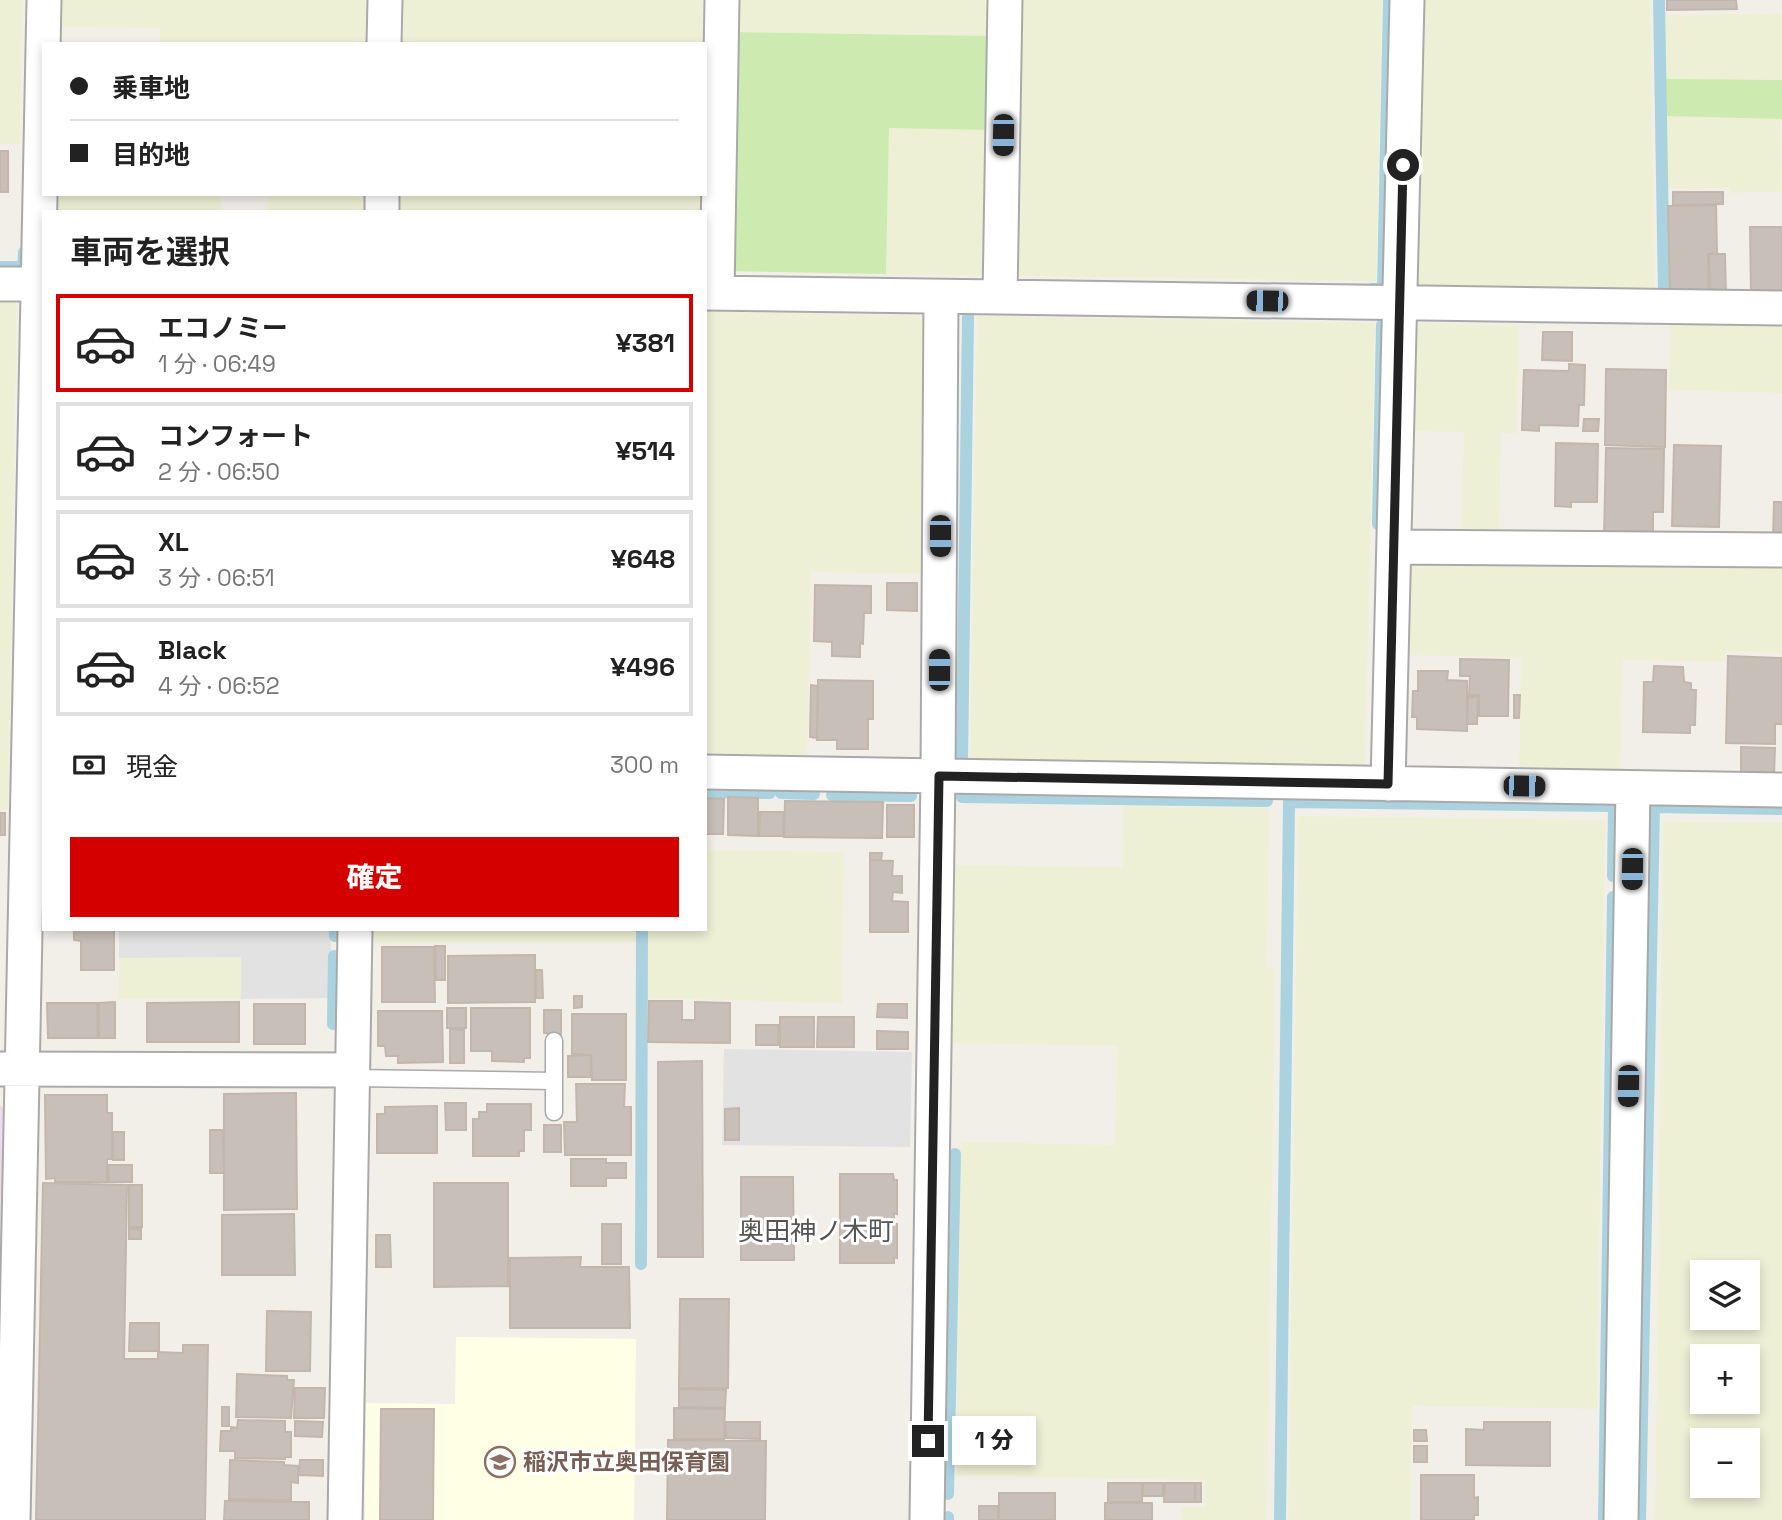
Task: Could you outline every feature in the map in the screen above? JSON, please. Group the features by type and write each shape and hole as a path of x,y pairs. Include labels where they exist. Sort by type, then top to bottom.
{"street":[{"path":"44,0 44,42"},
{"path":"384,42 385,0"},
{"path":"722,0 711,293 1782,308"},
{"path":"1000,297 1004,0"},
{"path":"1388,784 1407,0"},
{"path":"9,1513 12,1069 37,760 42,189"},
{"path":"0,284 41,284"},
{"path":"927,1520 939,776 941,297"},
{"path":"1394,547 1782,550"},
{"path":"707,772 1782,790"},
{"path":"1621,1520 1633,788"},
{"path":"345,1520 355,931"},
{"path":"12,1069 352,1074"}],"lane":[{"path":"554,1041 554,1112"},
{"path":"352,1074 554,1081"}],"shaded area":[{"path":"0,0 23,0 20,144 0,144"},
{"path":"58,0 376,0 376,42 160,42 159,28 57,27"},
{"path":"394,0 704,0 703,42 394,42"},
{"path":"733,0 991,0 990,36 733,32"},
{"path":"1015,0 1382,0 1376,281 1010,276"},
{"path":"1420,0 1650,0 1655,296 1414,292"},
{"path":"1782,14 1782,192 1730,193 1729,188 1667,189 1664,15"},
{"path":"889,128 989,130 987,269 980,276 886,274"},
{"path":"56,196 221,196 221,210 56,210"},
{"path":"268,196 374,196 374,210 267,210"},
{"path":"392,196 701,196 700,210 392,210"},
{"path":"0,297 17,297 8,809 0,809"},
{"path":"707,312 923,316 921,574 811,572 807,763 707,761"},
{"path":"977,316 1375,323 1365,770 970,764"},
{"path":"1670,322 1782,325 1782,393 1669,390"},
{"path":"1413,323 1519,326 1517,433 1501,433 1499,540 1461,539 1464,432 1411,431"},
{"path":"1410,553 1782,562 1782,653 1726,651 1725,662 1623,660 1620,775 1519,772 1521,658 1408,655"},
{"path":"1123,806 1269,808 1267,967 1275,968 1267,1520 1182,1520 1182,1507 1206,1507 1205,1480 956,1476 961,1142 1115,1145 1117,1046 948,1043 951,865 1122,867"},
{"path":"1298,816 1605,820 1597,1409 1412,1406 1410,1520 1288,1520"},
{"path":"1663,822 1782,823 1782,1520 1655,1520"},
{"path":"707,850 844,852 842,1003 646,998 647,931 707,931"},
{"path":"119,931 331,931 330,998 241,999 241,957 119,958"},
{"path":"375,931 639,931 640,942 375,943"},
{"path":"241,957 241,999 119,999 119,958"},
{"path":"724,1049 912,1052 910,1147 722,1145"},
{"path":"0,1105 5,1110 0,1349"},
{"name":"稲沢市立奥田保育園","path":"456,1337 636,1339 634,1520 365,1520 366,1403 455,1404"}],"green space":[{"path":"733,32 990,36 989,130 889,128 886,274 728,271"},
{"path":"1665,79 1782,80 1782,119 1666,116"}],"building":[{"path":"1667,0 1736,0 1737,9 1667,10"},
{"path":"0,151 8,151 8,192 0,192"},
{"path":"1673,192 1723,192 1723,204 1673,205"},
{"path":"1716,205 1717,254 1708,254 1709,294 1670,295 1668,206"},
{"path":"1750,227 1782,227 1782,293 1751,293"},
{"path":"1709,254 1725,254 1726,295 1710,295"},
{"path":"1543,332 1572,332 1572,361 1542,360"},
{"path":"1569,364 1585,365 1584,405 1579,405 1578,426 1539,425 1539,431 1522,430 1524,370 1569,371"},
{"path":"1606,369 1666,370 1665,447 1605,445"},
{"path":"1584,419 1599,419 1598,431 1583,431"},
{"path":"1556,443 1598,444 1597,502 1571,502 1571,507 1555,506"},
{"path":"1674,445 1721,446 1719,527 1672,526"},
{"path":"1606,448 1664,449 1663,512 1653,512 1653,537 1604,536"},
{"path":"1774,502 1782,502 1782,538 1773,538"},
{"path":"887,583 917,583 917,611 887,610"},
{"path":"815,585 871,586 871,613 864,613 860,657 832,656 832,642 814,641"},
{"path":"1728,656 1782,658 1782,724 1775,724 1775,744 1726,743"},
{"path":"1460,659 1509,660 1508,716 1479,716 1479,695 1469,695 1470,676 1460,676"},
{"path":"1654,666 1683,667 1684,682 1691,683 1691,690 1696,690 1695,725 1690,725 1690,733 1643,732 1644,682 1653,682"},
{"path":"1418,671 1448,671 1447,680 1467,681 1467,731 1417,729 1417,717 1412,717 1413,691 1418,691"},
{"path":"818,680 873,681 873,719 868,719 868,749 837,749 837,740 817,740"},
{"path":"811,685 818,686 817,738 810,737"},
{"path":"1514,695 1520,695 1519,718 1514,718"},
{"path":"1468,697 1478,697 1477,724 1467,724"},
{"path":"1741,747 1775,748 1774,776 1741,775"},
{"path":"728,797 758,798 758,836 728,835"},
{"path":"707,798 724,799 723,834 707,834"},
{"path":"785,801 883,802 882,838 784,837"},
{"path":"887,805 914,805 914,837 887,837"},
{"path":"760,812 784,812 783,836 759,836"},
{"path":"0,813 5,813 5,835 0,835"},
{"path":"870,853 882,853 881,860 870,860"},
{"path":"870,860 893,861 892,876 902,876 902,893 893,892 892,901 908,902 908,932 870,932"},
{"path":"74,931 114,931 114,970 81,970 81,941 74,940"},
{"path":"435,946 445,946 445,980 436,980"},
{"path":"382,947 434,947 435,1002 382,1002"},
{"path":"535,955 535,1002 448,1003 448,956"},
{"path":"536,970 542,970 543,998 536,998"},
{"path":"574,996 582,996 582,1007 574,1008"},
{"path":"649,1001 682,1001 682,1020 695,1020 695,1002 730,1003 730,1043 648,1042"},
{"path":"115,1002 115,1038 99,1038 99,1003"},
{"path":"239,1002 239,1042 147,1042 147,1003"},
{"path":"47,1003 97,1003 98,1038 48,1038"},
{"path":"254,1004 305,1004 305,1044 254,1044"},
{"path":"878,1004 907,1004 907,1018 877,1017"},
{"path":"447,1008 466,1008 466,1028 447,1028"},
{"path":"471,1008 530,1008 530,1058 524,1058 524,1062 492,1061 492,1051 471,1051"},
{"path":"544,1010 561,1010 561,1034 544,1033"},
{"path":"378,1011 442,1011 443,1062 398,1063 398,1056 386,1056 385,1046 378,1046"},
{"path":"572,1014 626,1014 626,1080 592,1080 591,1055 572,1054"},
{"path":"780,1017 814,1017 814,1047 780,1047"},
{"path":"818,1017 854,1017 854,1047 817,1047"},
{"path":"756,1025 778,1025 778,1045 756,1045"},
{"path":"450,1029 464,1030 464,1063 450,1063"},
{"path":"877,1031 908,1032 908,1049 877,1049"},
{"path":"591,1055 591,1077 568,1077 568,1056"},
{"path":"702,1061 703,1257 658,1257 658,1062"},
{"path":"576,1084 625,1084 624,1107 631,1107 631,1155 565,1155 564,1122 577,1122"},
{"path":"296,1093 297,1209 224,1210 224,1094"},
{"path":"45,1095 107,1095 107,1113 112,1113 112,1159 107,1159 107,1182 55,1182 55,1178 46,1179"},
{"path":"445,1103 466,1103 466,1130 446,1130"},
{"path":"487,1104 531,1104 531,1130 524,1130 524,1151 519,1151 519,1156 473,1156 473,1119 479,1119 479,1112 487,1112"},
{"path":"437,1106 437,1153 377,1153 377,1114 385,1114 385,1107"},
{"path":"739,1108 739,1140 725,1140 725,1109"},
{"path":"544,1125 561,1125 561,1152 544,1152"},
{"path":"210,1130 223,1130 224,1173 210,1173"},
{"path":"113,1132 124,1132 124,1160 113,1160"},
{"path":"571,1159 606,1159 606,1163 626,1163 626,1178 606,1178 606,1186 571,1186"},
{"path":"108,1165 132,1165 132,1182 109,1182"},
{"path":"840,1174 893,1174 894,1180 897,1180 897,1214 894,1213 894,1224 897,1224 897,1258 894,1257 894,1263 840,1263"},
{"path":"741,1177 793,1177 794,1260 741,1260"},
{"path":"43,1183 127,1185 124,1359 158,1359 158,1352 183,1353 183,1345 208,1345 205,1520 36,1520"},
{"path":"434,1183 508,1183 508,1286 434,1287"},
{"path":"129,1185 142,1185 142,1227 129,1227"},
{"path":"294,1214 295,1275 222,1275 222,1215"},
{"path":"602,1224 621,1224 621,1264 602,1264"},
{"path":"129,1229 141,1229 141,1239 129,1239"},
{"path":"376,1235 390,1235 391,1267 376,1267"},
{"path":"581,1257 580,1267 629,1267 630,1328 510,1328 510,1258"},
{"path":"680,1299 729,1299 728,1388 679,1388"},
{"path":"267,1311 311,1312 310,1371 266,1371"},
{"path":"130,1323 159,1323 159,1351 129,1351"},
{"path":"237,1374 287,1376 287,1380 294,1380 291,1418 236,1417"},
{"path":"295,1388 325,1388 324,1418 294,1418"},
{"path":"679,1389 726,1390 725,1408 679,1407"},
{"path":"222,1407 229,1407 229,1426 222,1426"},
{"path":"674,1408 725,1409 724,1439 674,1439"},
{"path":"381,1409 434,1409 433,1520 380,1520"},
{"path":"238,1420 285,1421 285,1432 291,1432 291,1457 235,1458 235,1451 220,1451 221,1431 237,1428"},
{"path":"295,1421 323,1422 322,1437 295,1436"},
{"path":"726,1422 760,1422 760,1439 726,1438"},
{"path":"1484,1422 1550,1422 1550,1466 1466,1465 1466,1429 1484,1430"},
{"path":"1414,1430 1426,1430 1427,1441 1414,1441"},
{"path":"668,1440 766,1441 765,1520 667,1520"},
{"path":"1414,1446 1427,1446 1427,1462 1414,1462"},
{"path":"230,1460 284,1462 284,1465 298,1466 298,1483 291,1482 291,1500 229,1499"},
{"path":"300,1460 323,1460 323,1476 299,1475"},
{"path":"1421,1475 1474,1475 1474,1498 1478,1497 1478,1515 1474,1515 1474,1520 1421,1520"},
{"path":"1108,1483 1142,1483 1142,1502 1108,1502"},
{"path":"1143,1483 1163,1483 1163,1496 1143,1496"},
{"path":"1165,1483 1195,1483 1195,1502 1164,1502"},
{"path":"1196,1483 1201,1483 1201,1502 1195,1502"},
{"path":"999,1493 1055,1493 1055,1520 999,1520"},
{"path":"225,1501 309,1502 309,1520 224,1520"},
{"path":"1105,1503 1152,1503 1152,1520 1105,1520"},
{"path":"979,1506 998,1506 998,1520 979,1520"}],"waterway":[{"path":"1372,289 1383,289 1389,0"},
{"path":"1659,0 1664,294"},
{"path":"0,267 23,267 24,252"},
{"path":"962,763 968,317"},
{"path":"1378,524 1382,325"},
{"path":"707,792 770,793"},
{"path":"781,793 814,794"},
{"path":"832,795 911,796"},
{"path":"962,797 1267,801"},
{"path":"1280,1520 1289,802 1614,806 1613,876"},
{"path":"1640,1520 1654,807 1782,809"},
{"path":"1604,1520 1613,897"},
{"path":"335,931 335,936"},
{"path":"641,1264 642,931"},
{"path":"333,1024 334,956"},
{"path":"948,1494 955,1154"}],"place":[{"name":"稲沢市立奥田保育園","path":"500,1462"}],"district":[{"name":"奥田神ノ木町","path":"816,1231"}],"route":[{"path":"928,1441 939,776 1388,784 1403,165"}]}
